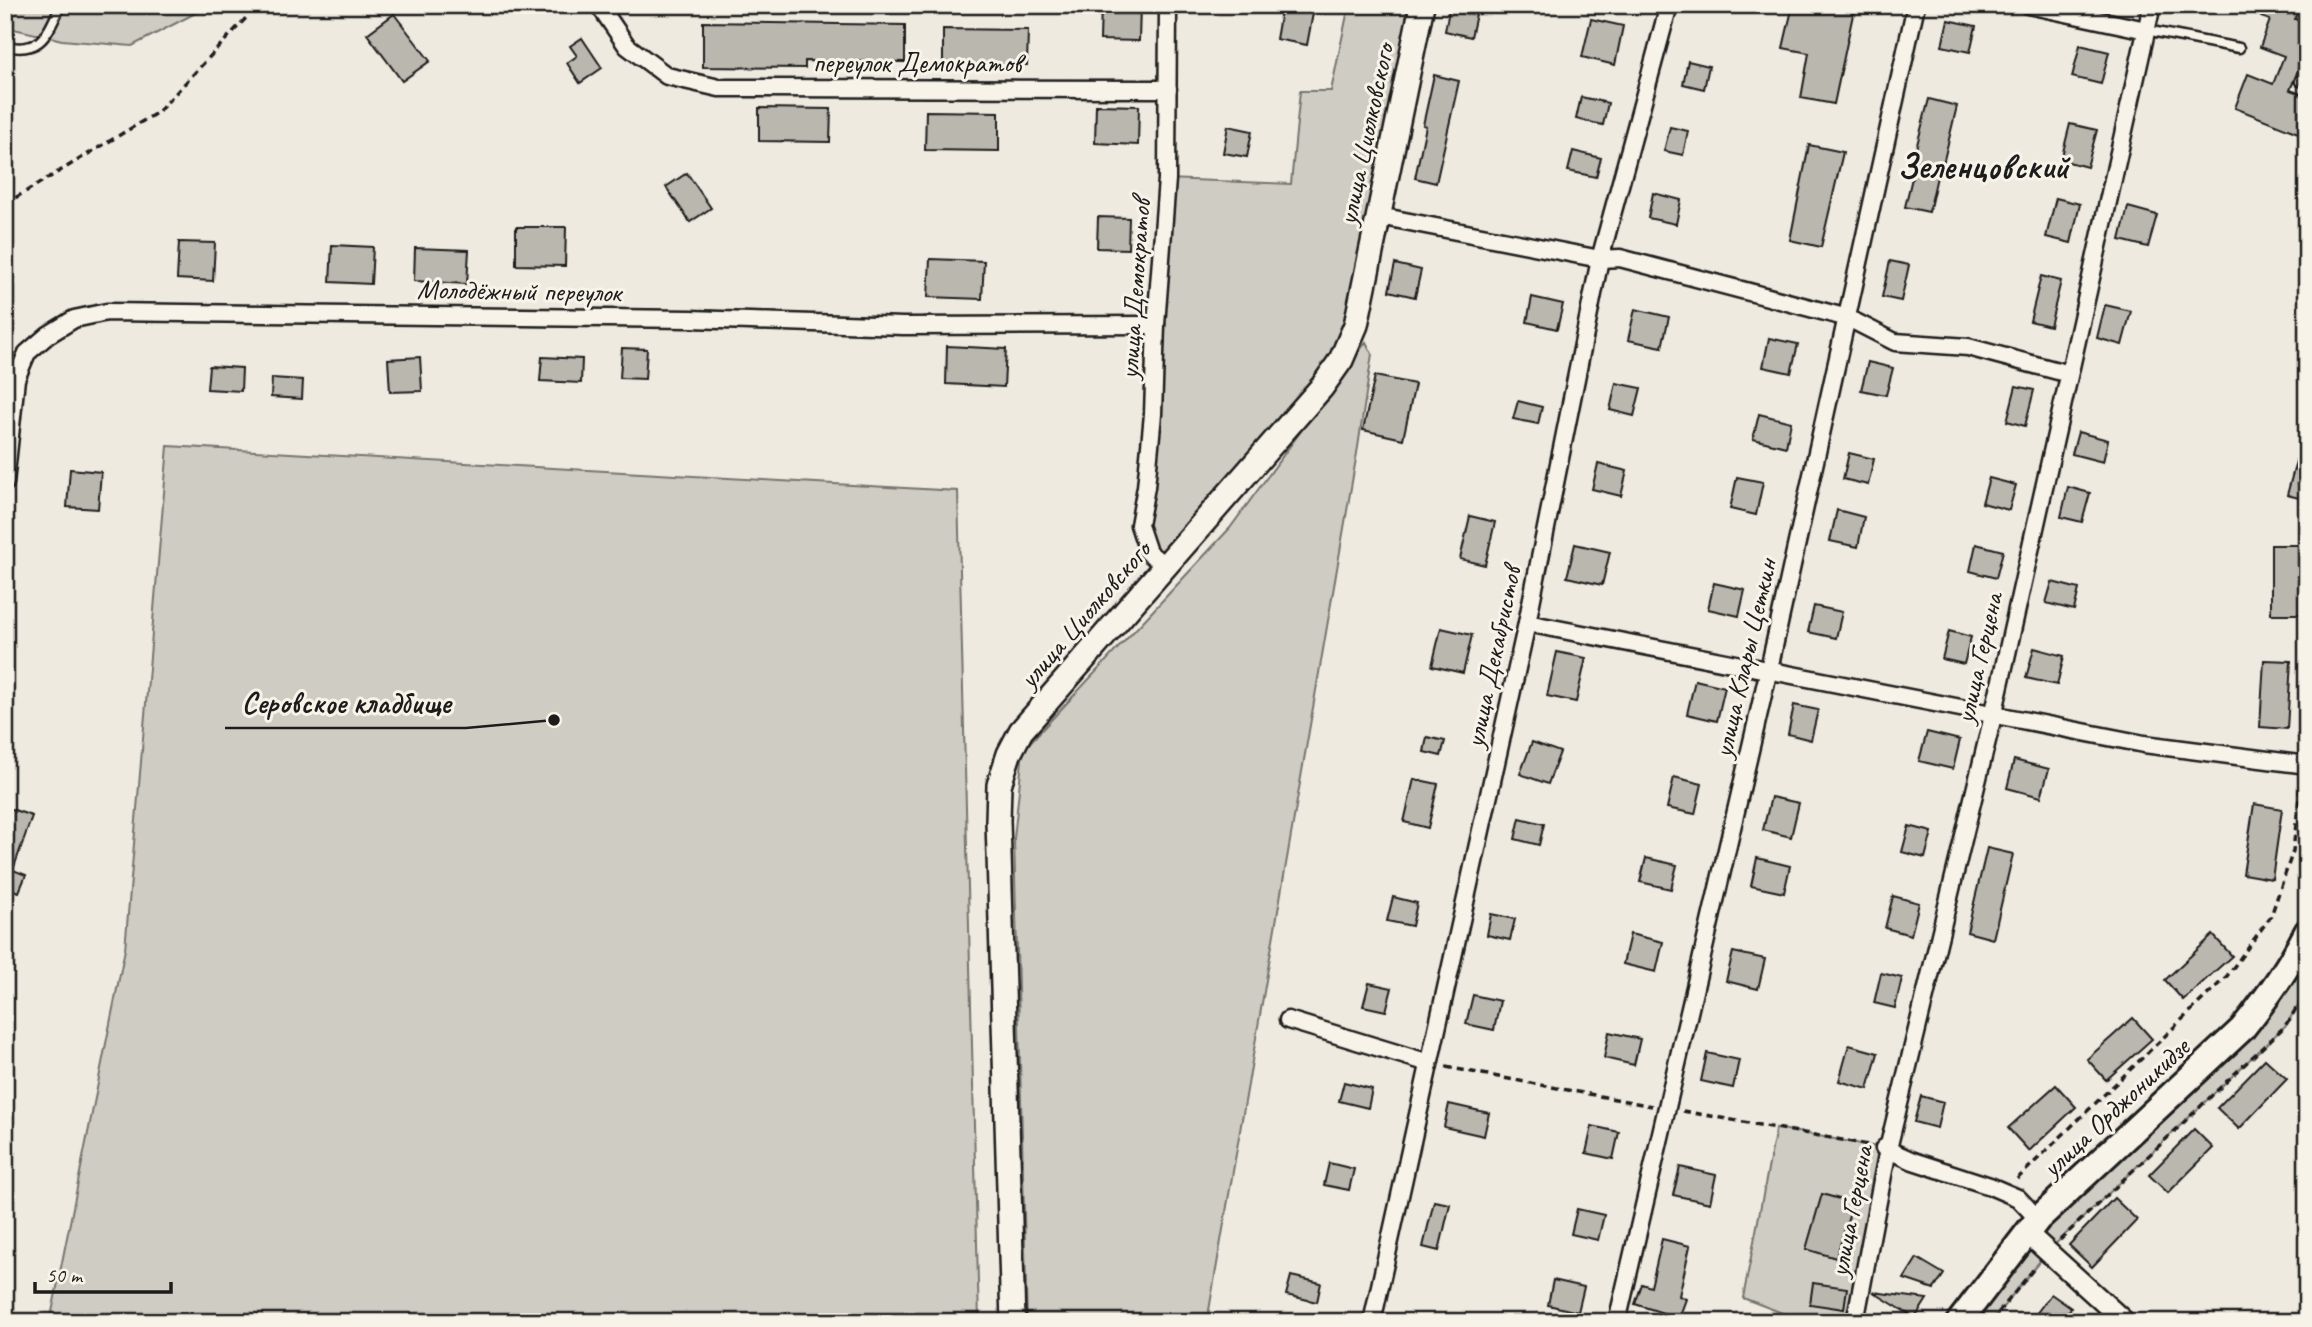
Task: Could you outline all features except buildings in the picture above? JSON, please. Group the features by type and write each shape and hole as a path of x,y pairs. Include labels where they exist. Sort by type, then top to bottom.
{"main road":[{"name":"улица Циолковского","path":"1013,1322 999,785 1009,754 1021,731 1322,387 1341,360 1356,325 1422,5"},
{"name":"улица Орджоникидзе","path":"1959,1322 2032,1225 2242,1029 2293,960 2307,932"}],"street":[{"name":"переулок Демократов","path":"599,5 627,46 667,76 719,88 1168,89"},
{"name":"улица Демократов","path":"1165,566 1148,552 1139,525 1146,487 1153,414 1156,325 1167,179 1168,5"},
{"name":"улица Декабристов","path":"1372,1322 1527,622 1600,259 1669,5"},
{"name":"улица Клары Цеткин","path":"1617,1322 1769,669 1916,5"},
{"path":"2028,5 2146,30"},
{"name":"улица Герцена","path":"1855,1322 1886,1148 1993,716 2152,5"},
{"path":"1379,216 1600,259 1620,258 1848,318 1895,342 1968,347 2069,374"},
{"name":"Молодёжный переулок","path":"5,484 16,379 27,353 48,335 74,319 107,312 691,319 902,326 1156,325"},
{"path":"1527,622 2144,744 2305,765"},
{"path":"1288,1020 1429,1063"},
{"path":"1886,1148 1913,1161 2018,1198 2048,1251 2125,1322"}],"lane":[{"path":"5,46 29,48 38,44 61,5"},
{"path":"2146,30 2239,48"}],"path":[{"path":"5,204 158,111 246,18 253,5"},
{"path":"2004,1192 2227,976 2271,916 2293,851 2307,736"},
{"path":"1991,1322 2048,1251 2285,1026 2307,992"},
{"path":"1429,1063 1886,1148"}],"shaded area":[{"path":"5,5 211,5 132,46 62,40 5,27"},
{"path":"1349,5 1422,5 1341,360 1165,566 1148,552 1146,487 1167,179 1291,184 1300,91 1331,91"},
{"path":"1366,342 1372,354 1358,447 1207,1322 1027,1322 1014,839 1023,750 1230,528"},
{"path":"168,446 958,491 979,1322 50,1322 125,949"},
{"path":"2307,932 2307,992 2285,1026 2048,1251 1991,1322 1959,1322 2026,1232 2242,1029"},
{"path":"1776,1128 1888,1149 1855,1322 1806,1322 1743,1298"}],"place":[{"name":"Серовское кладбище","path":"554,720"}],"district":[{"name":"Зеленцовский","path":"1983,166"}]}
